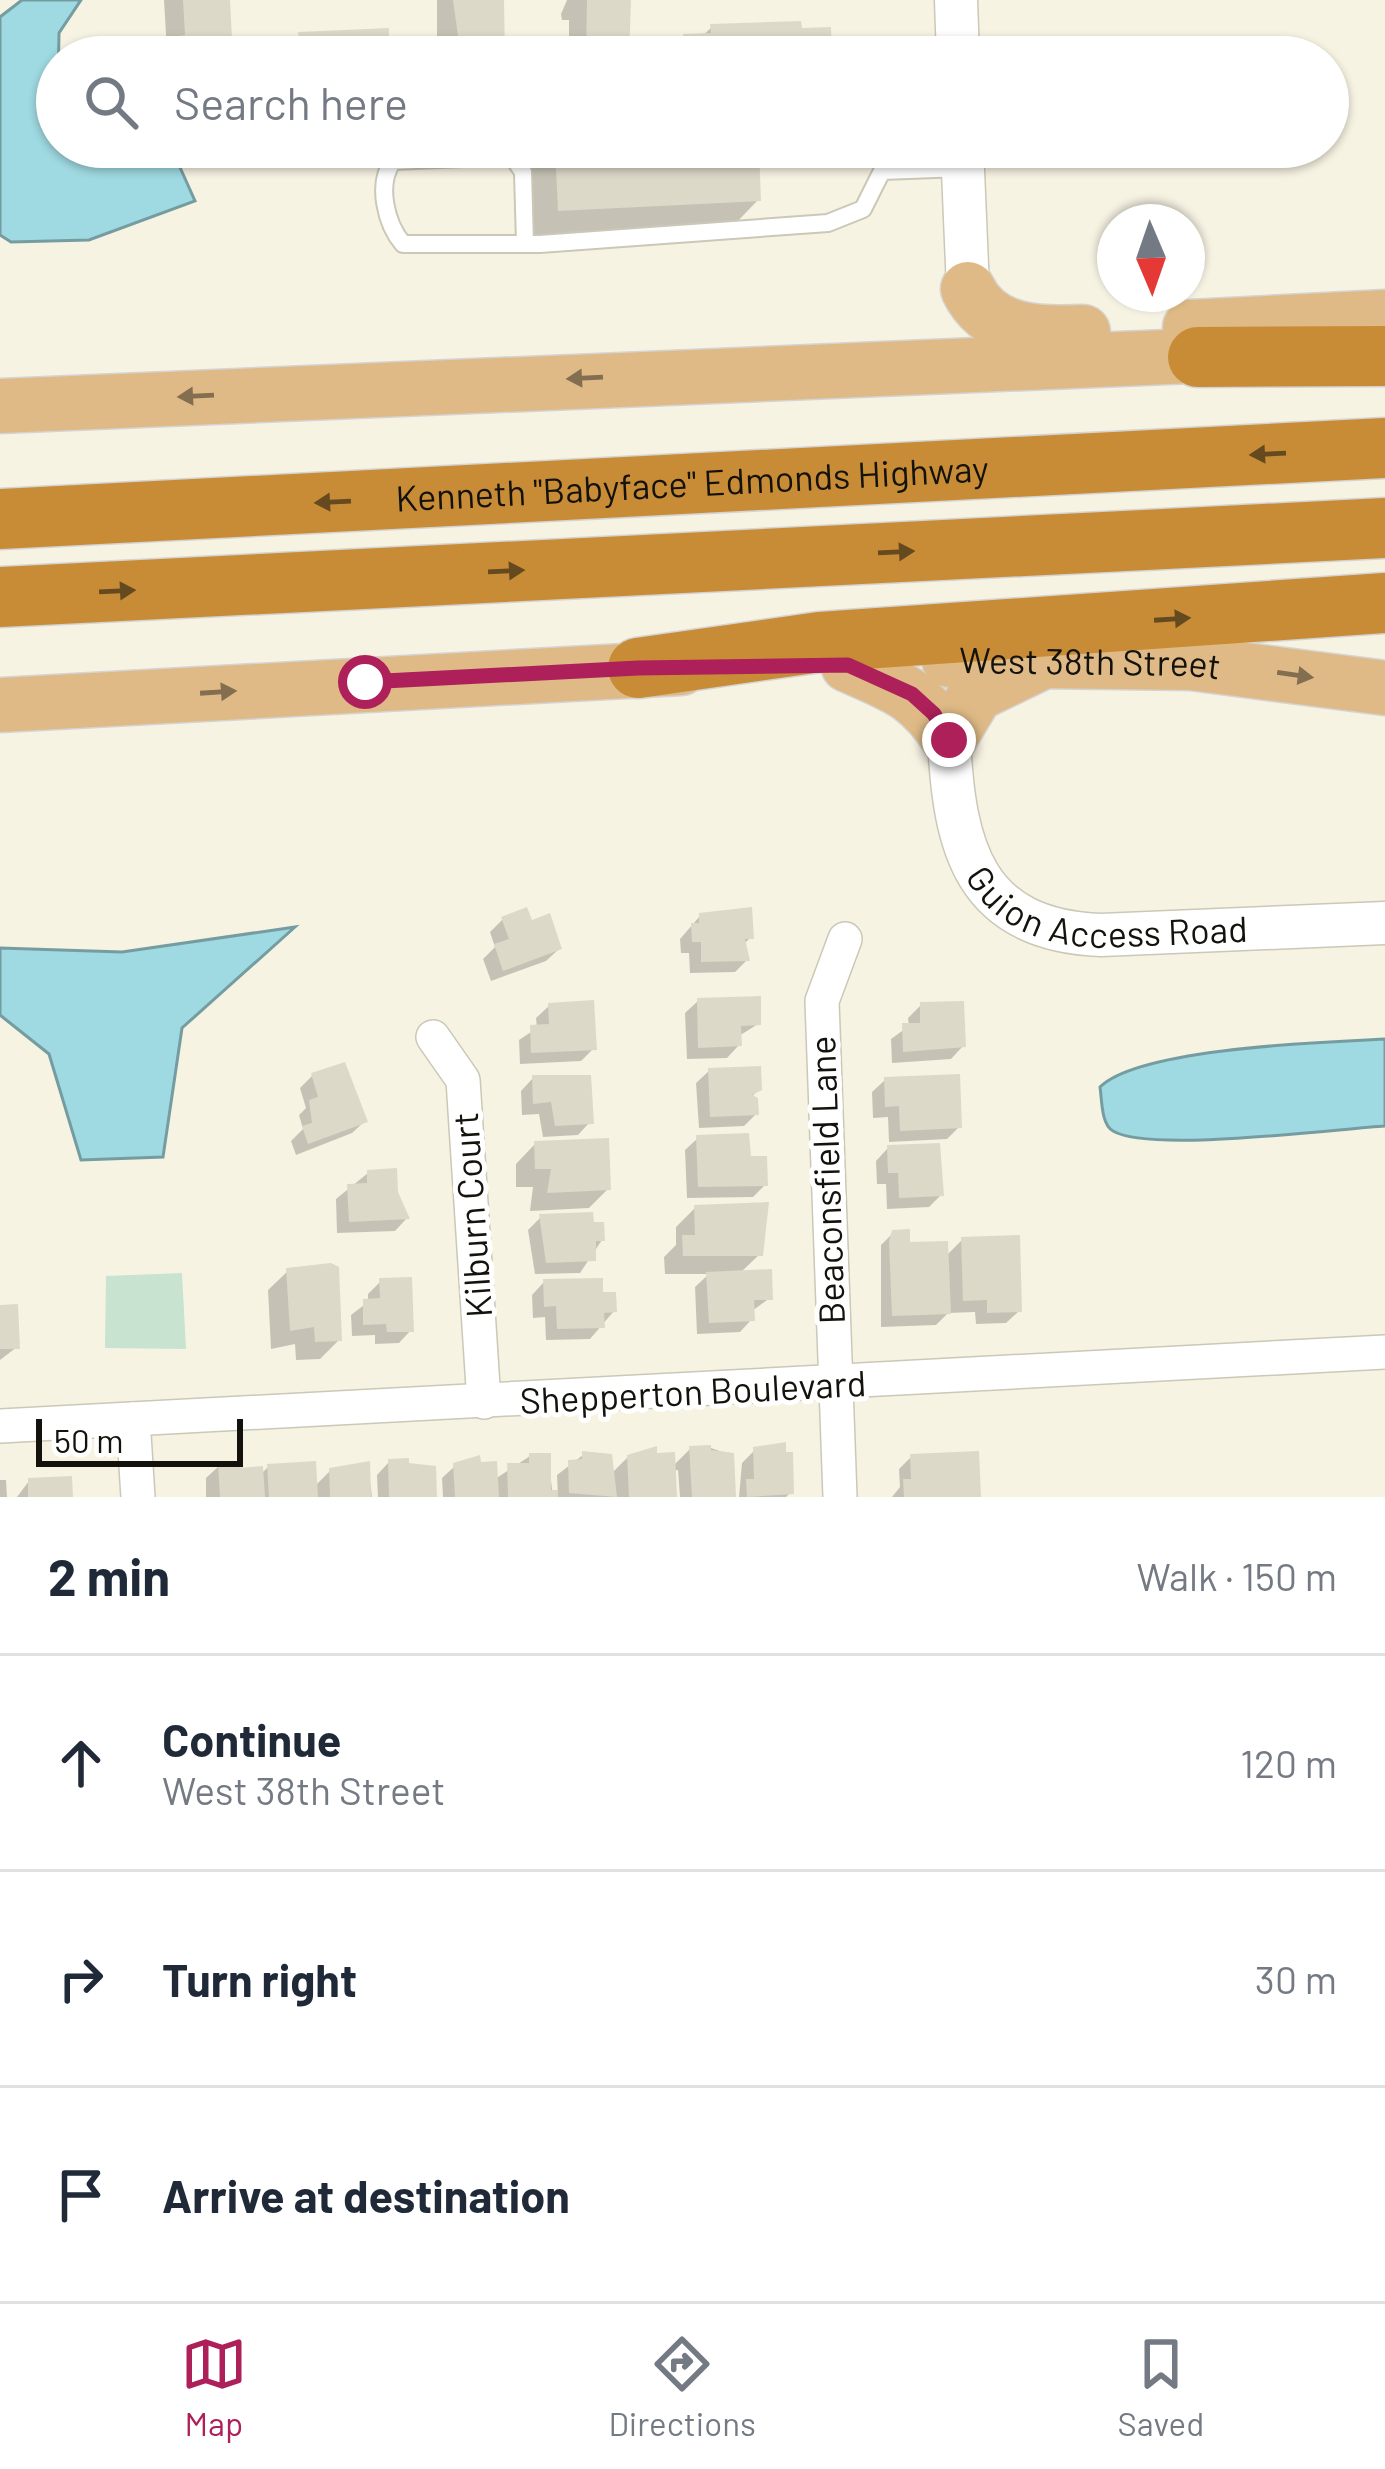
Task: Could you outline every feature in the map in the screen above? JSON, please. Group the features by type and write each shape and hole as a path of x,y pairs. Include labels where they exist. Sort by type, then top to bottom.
{"highway":[{"path":"1198,357 1385,356"},
{"name":"Kenneth \"Babyface\" Edmonds Highway","path":"0,518 1385,448"},
{"path":"0,597 1385,527"},
{"path":"638,668 820,642 1385,603"}],"main road":[{"path":"702,373 908,339 952,318 968,289 999,321 1033,332 1385,317"},
{"path":"0,406 702,373 1198,357 1385,343"},
{"path":"848,665 912,694 934,714 949,740 984,688 1053,658"},
{"name":"West 38th Street","path":"0,705 638,668 1053,658 1192,663 1385,688"}],"street":[{"path":"956,0 957,36"},
{"path":"963,168 968,289"},
{"name":"Guion Access Road","path":"949,740 954,813 970,865 996,898 1029,921 1060,931 1101,935 1385,923"},
{"name":"Beaconsfield Lane","path":"840,1497 832,1385 822,1000 844,939"},
{"name":"Kilburn Court","path":"433,1037 464,1080 484,1402"},
{"name":"Shepperton Boulevard","path":"0,1426 1385,1352"},
{"path":"133,1419 138,1497"}],"lane":[{"path":"388,168 388,227 404,244 525,244 829,223 863,209 882,171 901,168"},
{"path":"520,168 525,244"}],"green space":[{"path":"182,1273 186,1349 105,1348 106,1276"}],"water":[{"path":"22,0 81,0 59,36 36,36 36,168 180,168 195,201 89,240 11,242 0,235 0,17"},
{"path":"295,927 182,1028 163,1157 81,1160 49,1054 0,1015 0,948 122,952"},
{"path":"1385,1039 1385,1126 1164,1140 1113,1131 1104,1117 1100,1087 1153,1063 1235,1050"}],"building":[{"path":"183,0 230,0 232,36 178,36 185,35"},
{"path":"453,0 504,0 505,36 458,36"},
{"path":"587,0 631,0 630,36 586,36"},
{"path":"801,21 802,28 831,27 831,36 683,36 711,33 710,24"},
{"path":"389,28 389,36 299,36 298,32"},
{"path":"556,168 760,168 761,201 558,211"},
{"path":"527,907 532,920 550,913 562,949 503,971 494,944 509,939 501,917"},
{"path":"752,907 754,939 745,939 750,961 701,962 701,942 692,942 691,923 699,923 699,913"},
{"path":"761,996 761,1025 741,1026 742,1046 698,1048 697,998"},
{"path":"594,1000 597,1050 531,1053 530,1025 549,1024 548,1003"},
{"path":"964,1001 966,1047 903,1052 902,1023 920,1023 920,1002"},
{"path":"345,1062 368,1122 308,1144 302,1126 312,1123 309,1100 318,1097 311,1073"},
{"path":"761,1066 762,1090 752,1095 758,1098 759,1115 710,1117 708,1068"},
{"path":"960,1074 962,1128 900,1131 899,1106 885,1107 884,1077"},
{"path":"532,1075 591,1075 594,1124 555,1126 551,1102 533,1104"},
{"path":"749,1133 751,1156 767,1156 768,1186 698,1187 696,1135"},
{"path":"609,1138 611,1190 547,1193 551,1169 535,1169 534,1141"},
{"path":"940,1143 944,1196 899,1198 898,1173 888,1173 887,1145"},
{"path":"397,1168 398,1192 410,1219 349,1222 347,1184 367,1183 367,1170"},
{"path":"769,1202 763,1256 683,1256 682,1235 695,1235 694,1205"},
{"path":"593,1212 594,1222 604,1222 605,1241 596,1241 596,1261 546,1263 539,1214"},
{"path":"910,1229 910,1242 948,1241 951,1314 892,1316 889,1241 892,1230"},
{"path":"1020,1235 1022,1312 987,1313 987,1300 963,1301 961,1237"},
{"path":"331,1263 339,1267 342,1341 315,1342 314,1327 290,1331 286,1268"},
{"path":"772,1269 773,1300 754,1300 755,1321 709,1323 706,1272"},
{"path":"412,1277 414,1332 387,1332 386,1324 363,1325 363,1299 380,1298 379,1278"},
{"path":"603,1278 603,1292 616,1292 617,1312 604,1313 605,1328 557,1329 556,1306 544,1307 543,1279"},
{"path":"18,1304 20,1349 0,1349 0,1305"},
{"path":"786,1442 786,1452 793,1452 794,1494 747,1497 746,1479 754,1479 753,1447"},
{"path":"711,1445 711,1450 734,1453 736,1497 692,1497 689,1446"},
{"path":"657,1446 657,1453 675,1452 677,1497 629,1497 627,1455"},
{"path":"582,1451 612,1454 617,1497 569,1493 568,1460 582,1459"},
{"path":"979,1451 981,1497 904,1497 903,1479 911,1479 910,1454"},
{"path":"529,1453 551,1453 551,1490 558,1490 558,1497 508,1497 507,1463 529,1463"},
{"path":"480,1455 481,1462 497,1461 499,1497 455,1497 453,1463"},
{"path":"409,1458 409,1463 436,1466 437,1497 389,1497 388,1459"},
{"path":"239,1461 240,1468 263,1466 265,1497 220,1497 218,1463"},
{"path":"316,1461 318,1497 269,1497 267,1464"},
{"path":"370,1461 371,1497 330,1497 329,1468"},
{"path":"72,1476 73,1497 28,1497 28,1478"}],"route":[{"path":"365,682 638,668 848,665 912,694 934,714 949,740"}]}
